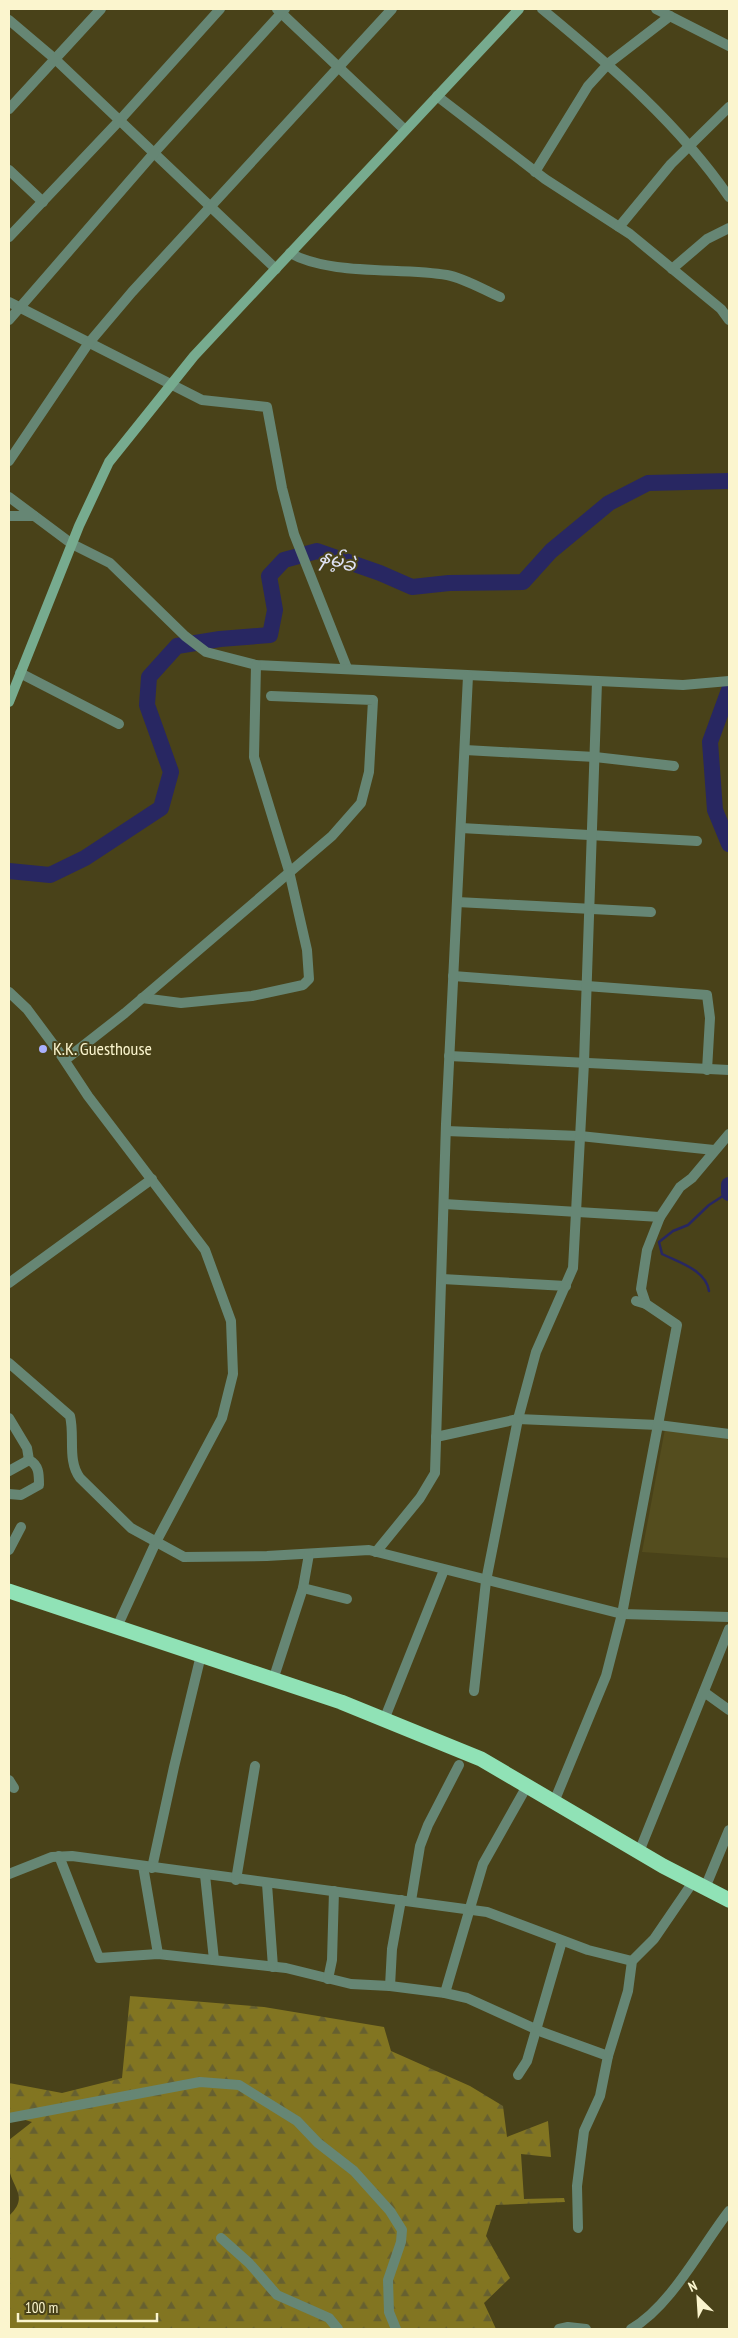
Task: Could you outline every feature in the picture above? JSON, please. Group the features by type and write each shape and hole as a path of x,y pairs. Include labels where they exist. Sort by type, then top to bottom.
{"highway":[{"path":"9,1591 273,1680 384,1720 481,1759 639,1852 729,1900"}],"main road":[{"path":"9,702 72,544 110,462 194,356 520,9"}],"street":[{"path":"9,109 102,9"},
{"path":"9,237 119,121 220,9"},
{"path":"9,461 88,344 210,206 392,9"},
{"path":"542,9 609,63 712,171 729,197"},
{"path":"656,9 729,46"},
{"path":"9,320 13,305 154,153 281,10 405,130"},
{"path":"535,172 588,86 609,63 670,16"},
{"path":"9,20 55,59 276,269"},
{"path":"437,96 535,172 619,228 725,307 729,320"},
{"path":"619,228 671,164 729,107"},
{"path":"9,170 43,202"},
{"path":"672,269 707,239 729,228"},
{"path":"290,253 302,260 326,264 448,275 500,297"},
{"path":"13,305 170,386 202,400 267,407 282,488 294,534 347,668"},
{"path":"9,497 72,544 110,562 185,636 206,652 256,665 683,685 729,681"},
{"path":"9,516 34,516"},
{"path":"142,998 180,1003 252,996 303,985 309,979 307,950 289,871 254,757 256,665"},
{"path":"20,673 119,724"},
{"path":"376,1552 420,1498 435,1473 449,1056 468,676"},
{"path":"474,1691 486,1580 518,1418 536,1352 573,1268 584,1063 597,682"},
{"path":"64,1060 142,998 332,836 361,803 368,772 372,700 271,696"},
{"path":"465,750 595,758 674,766"},
{"path":"461,828 697,841"},
{"path":"457,902 651,912"},
{"path":"453,976 707,995 710,1018 707,1070"},
{"path":"9,992 27,1008 88,1096 205,1250 231,1321 233,1374 222,1418 156,1542 117,1627"},
{"path":"449,1056 729,1070"},
{"path":"446,1131 580,1136 714,1150"},
{"path":"554,1802 606,1676 622,1614 677,1325 641,1302 647,1250 660,1217 680,1187 692,1178 729,1134"},
{"path":"9,1283 152,1180"},
{"path":"444,1204 660,1217"},
{"path":"442,1279 566,1286"},
{"path":"9,1362 70,1416 73,1463 75,1472 80,1478 131,1528 184,1557 309,1554 369,1550 622,1614 729,1618"},
{"path":"9,1418 27,1448 29,1460 34,1463 39,1471 39,1485 21,1495 9,1494"},
{"path":"436,1437 518,1418 658,1425 729,1434"},
{"path":"9,1471 29,1460"},
{"path":"9,1550 22,1527"},
{"path":"273,1680 303,1588 309,1554"},
{"path":"384,1720 444,1570"},
{"path":"303,1588 347,1599"},
{"path":"639,1852 729,1629"},
{"path":"158,1954 148,1867 201,1655"},
{"path":"704,1692 729,1710"},
{"path":"390,1986 392,1949 420,1846 436,1806 459,1765"},
{"path":"236,1880 255,1766"},
{"path":"445,1993 483,1864 527,1786"},
{"path":"578,2228 577,2186 584,2131 600,2096 608,2056 628,1992 632,1961 654,1939 699,1885 729,1830"},
{"path":"9,1874 52,1856 59,1856 267,1884 334,1890 487,1912 588,1950 632,1961"},
{"path":"59,1856 99,1958 158,1954 273,1967 351,1984 390,1986 445,1993 467,1998 535,2028 608,2056"},
{"path":"205,1876 214,1960"},
{"path":"267,1884 273,1967"},
{"path":"328,1979 332,1960 334,1890"},
{"path":"518,2076 527,2061 535,2028 562,1941"},
{"path":"9,2118 200,2082 239,2085 297,2121 318,2143 354,2171 402,2230 401,2242 388,2280 387,2293 389,2312 396,2329"},
{"path":"631,2329 652,2313 699,2257 729,2211"},
{"path":"221,2238 249,2263 277,2294 329,2318 338,2329"},
{"path":"559,2329 568,2327 586,2329"}],"shaded area":[{"path":"665,1429 711,1433 729,1440 729,1558 642,1552"}],"green space":[{"path":"130,1996 264,2007 384,2027 391,2051 470,2086 503,2106 507,2137 548,2121 551,2157 521,2154 524,2199 564,2198 565,2202 496,2205 486,2236 510,2278 484,2303 496,2329 9,2329 9,2216 15,2209 19,2198 9,2169 9,2140 32,2122 9,2115 9,2083 62,2093 122,2078"}],"waterway":[{"name":"နမ့်ခဲ","path":"9,871 50,875 85,858 161,808 171,772 147,705 149,677 177,646 220,639 270,635 275,610 269,576 284,560 317,551 380,573 412,587 449,583 523,582 551,551 609,503 648,483 729,481"},
{"path":"729,690 710,742 715,810 729,844"},
{"path":"729,1185 729,1193"},
{"path":"709,1291 703,1277 697,1272 662,1254 659,1242 673,1231 688,1225 709,1205 729,1192"}],"place":[{"name":"K.K. Guesthouse","path":"43,1049"}]}
